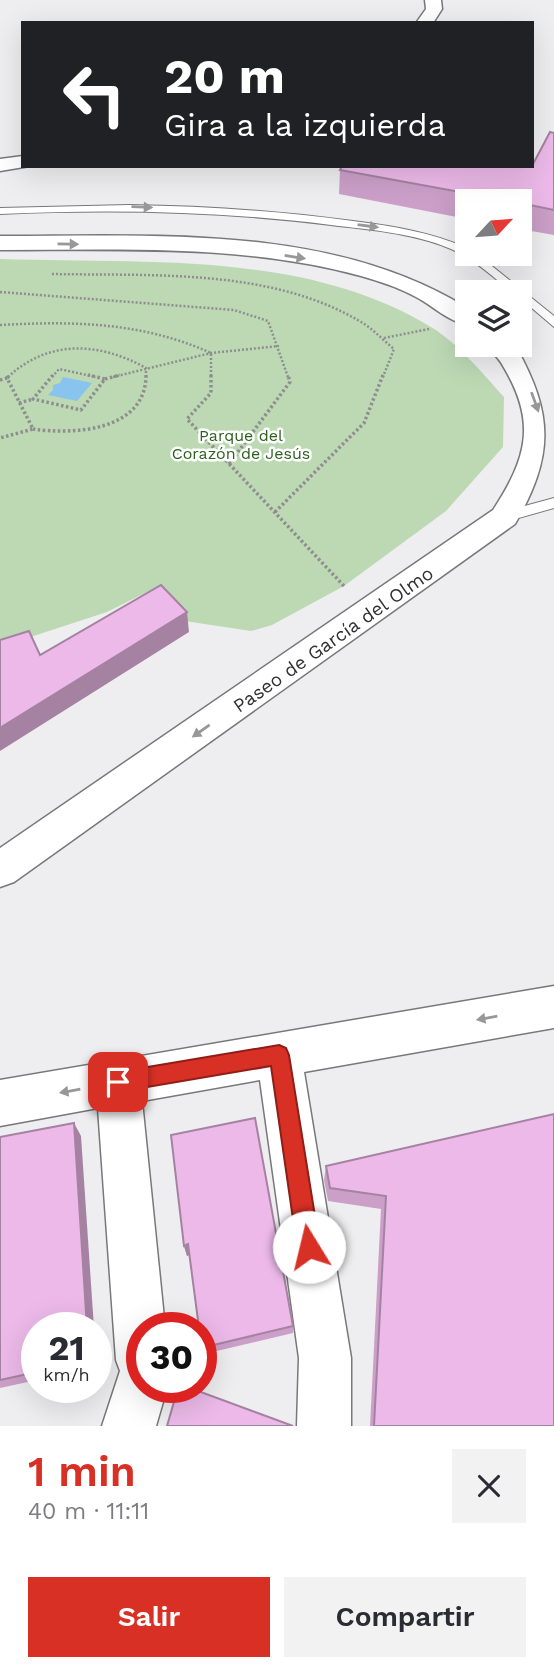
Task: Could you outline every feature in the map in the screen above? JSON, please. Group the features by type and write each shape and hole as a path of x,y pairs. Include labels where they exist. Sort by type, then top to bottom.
{"street":[{"path":"425,21 433,9 433,0"},
{"path":"0,165 21,162"},
{"path":"0,243 242,249 340,264 401,280 455,311"},
{"name":"Paseo de García del Olmo","path":"0,870 504,517 534,470 544,427 531,391 511,357"},
{"path":"0,1103 554,1007"},
{"path":"279,1055 326,1358 324,1426"},
{"path":"118,1082 138,1312"},
{"path":"129,1426 136,1403"}],"lane":[{"path":"0,211 142,206 277,214 384,228 455,246"},
{"path":"486,266 504,280"},
{"path":"532,303 554,323"},
{"path":"504,517 554,503"}],"path":[{"path":"48,274 256,285 323,300 375,329 384,338 394,349 364,424 275,512"},
{"path":"0,292 234,310 268,321 290,382 229,464"},
{"path":"0,325 88,322 131,325 163,332 211,353"},
{"path":"384,338 433,329"},
{"path":"0,380 6,378 16,367 45,353 73,346 96,346 125,354 146,368 149,386 138,406 121,419 88,430 53,434 33,429 0,438"},
{"path":"33,399 59,369 105,379 211,353 279,346"},
{"path":"211,353 211,393 187,419 344,586"},
{"path":"6,378 33,429"},
{"path":"19,403 33,399 80,410 105,379"}],"green space":[{"name":"Parque del Corazón de Jesús","path":"0,259 166,262 222,266 276,273 330,285 382,302 431,327 455,346 455,357 468,357 504,397 503,447 446,511 344,586 272,625 251,631 178,620 149,591 107,612 0,647"}],"water":[{"path":"63,377 92,383 77,401 48,395 53,390 53,385 60,383"}],"building":[{"path":"550,132 554,133 554,210 532,205 532,189 455,191 340,170 341,168 534,168 534,162"},
{"path":"161,585 187,612 0,728 0,640 29,631 40,655"},
{"path":"554,1114 554,1426 374,1426 386,1196 330,1188 326,1166"},
{"path":"255,1118 293,1326 217,1344 217,1312 197,1312 188,1244 184,1246 171,1135"},
{"path":"74,1123 86,1312 21,1312 21,1375 0,1380 0,1137"},
{"path":"217,1398 293,1426 167,1426 174,1403 217,1403"}],"route":[{"path":"118,1082 279,1055 309,1247"}]}
